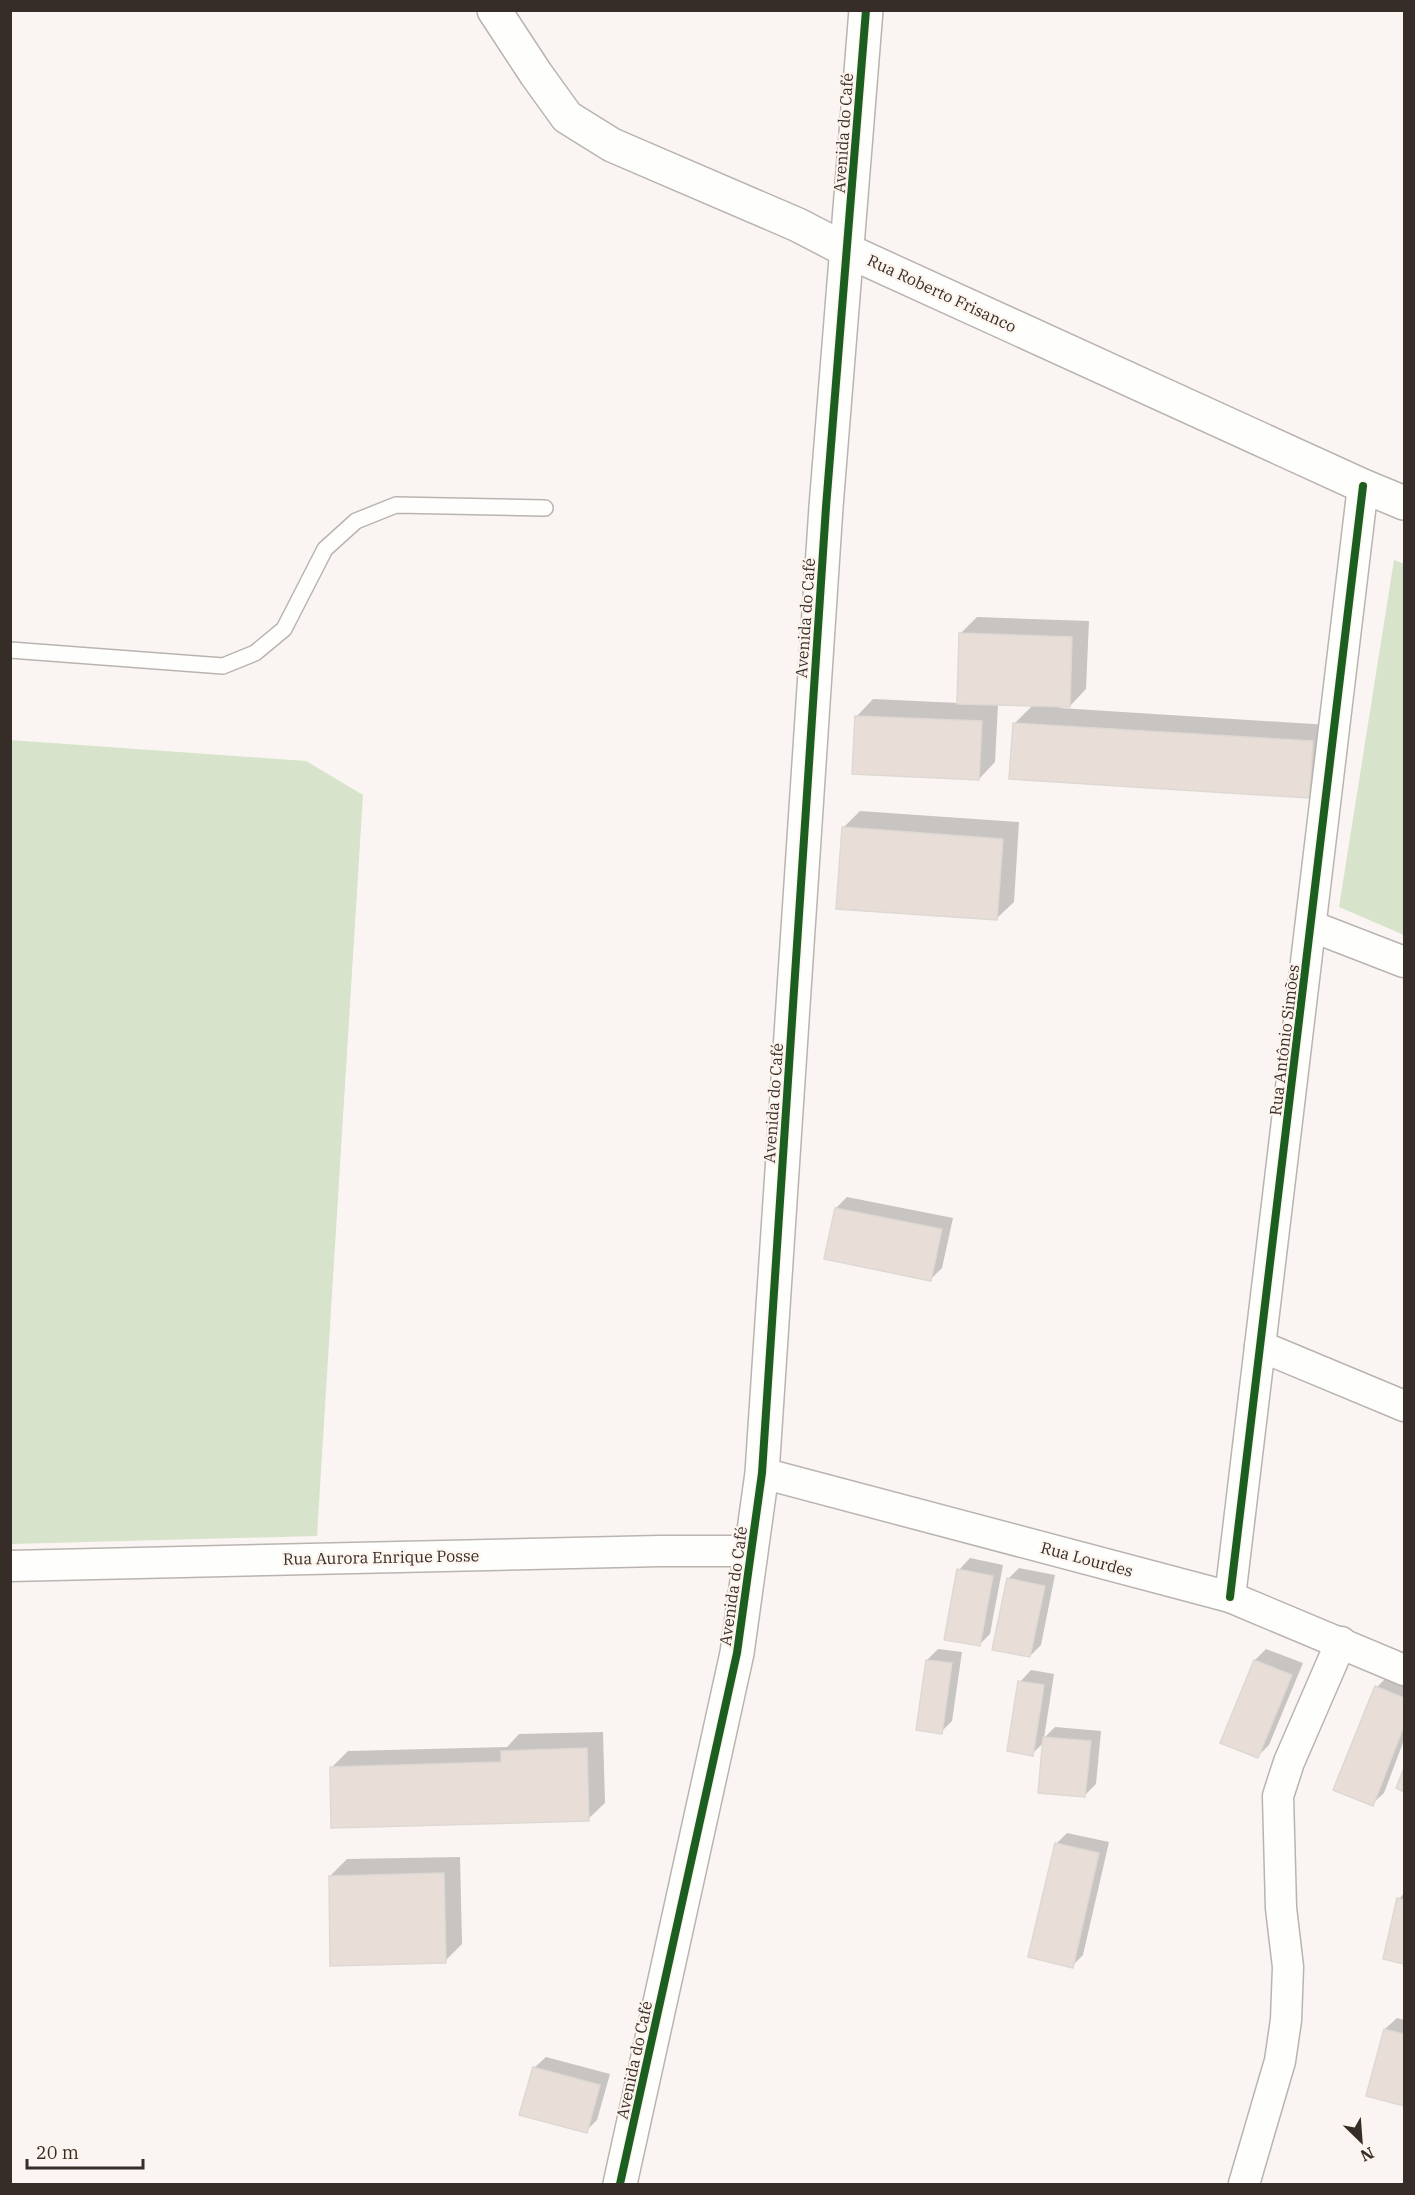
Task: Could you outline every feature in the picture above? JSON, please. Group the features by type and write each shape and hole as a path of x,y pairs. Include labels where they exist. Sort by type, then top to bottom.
{"street":[{"name":"Rua Roberto Frisanco","path":"494,10 567,117 612,145 798,225 848,251 1363,486 1404,502"},
{"name":"Avenida do Café","path":"620,2184 737,1653 762,1473 825,519 866,10"},
{"name":"Rua Antônio Simões","path":"1230,1597 1363,486"},
{"path":"1311,926 1404,962"},
{"path":"1260,1346 1404,1406"},
{"name":"Rua Lourdes","path":"762,1473 1230,1597 1404,1670"},
{"name":"Rua Aurora Enrique Posse","path":"10,1566 660,1551 752,1551"},
{"path":"1244,2184 1280,2061 1286,2020 1288,1967 1281,1908 1278,1796 1289,1762 1341,1642"}],"lane":[{"path":"10,650 223,666 255,653 284,629 325,549 356,521 396,505 545,508"}],"green space":[{"path":"1394,560 1404,564 1404,935 1339,907"},
{"path":"10,740 306,761 363,795 317,1536 11,1544"}],"building":[{"path":"959,633 1072,637 1070,707 957,704"},
{"path":"855,716 982,721 979,780 852,774"},
{"path":"1013,723 1313,741 1309,798 1009,779"},
{"path":"842,827 1003,839 997,920 836,909"},
{"path":"835,1208 942,1229 931,1281 824,1259"},
{"path":"957,1569 993,1576 980,1646 944,1640"},
{"path":"1007,1578 1045,1586 1030,1657 992,1650"},
{"path":"926,1660 952,1663 942,1734 916,1730"},
{"path":"1254,1660 1292,1675 1258,1758 1220,1743"},
{"path":"1018,1681 1044,1685 1033,1756 1007,1751"},
{"path":"1375,1686 1404,1698 1404,1726 1373,1806 1333,1790"},
{"path":"1043,1737 1091,1741 1085,1797 1038,1793"},
{"path":"587,1748 589,1821 331,1828 330,1767 501,1762 501,1751"},
{"path":"1404,1768 1404,1792 1396,1788"},
{"path":"1055,1843 1099,1853 1073,1968 1028,1957"},
{"path":"444,1873 446,1963 330,1966 329,1876"},
{"path":"1397,1898 1404,1900 1404,1964 1383,1959"},
{"path":"1384,2029 1404,2034 1404,2106 1366,2096"},
{"path":"533,2067 600,2085 587,2133 519,2115"}],"cycle path":[{"path":"620,2184 737,1653 762,1473 826,507 866,10"},
{"path":"1230,1597 1363,486"}]}
